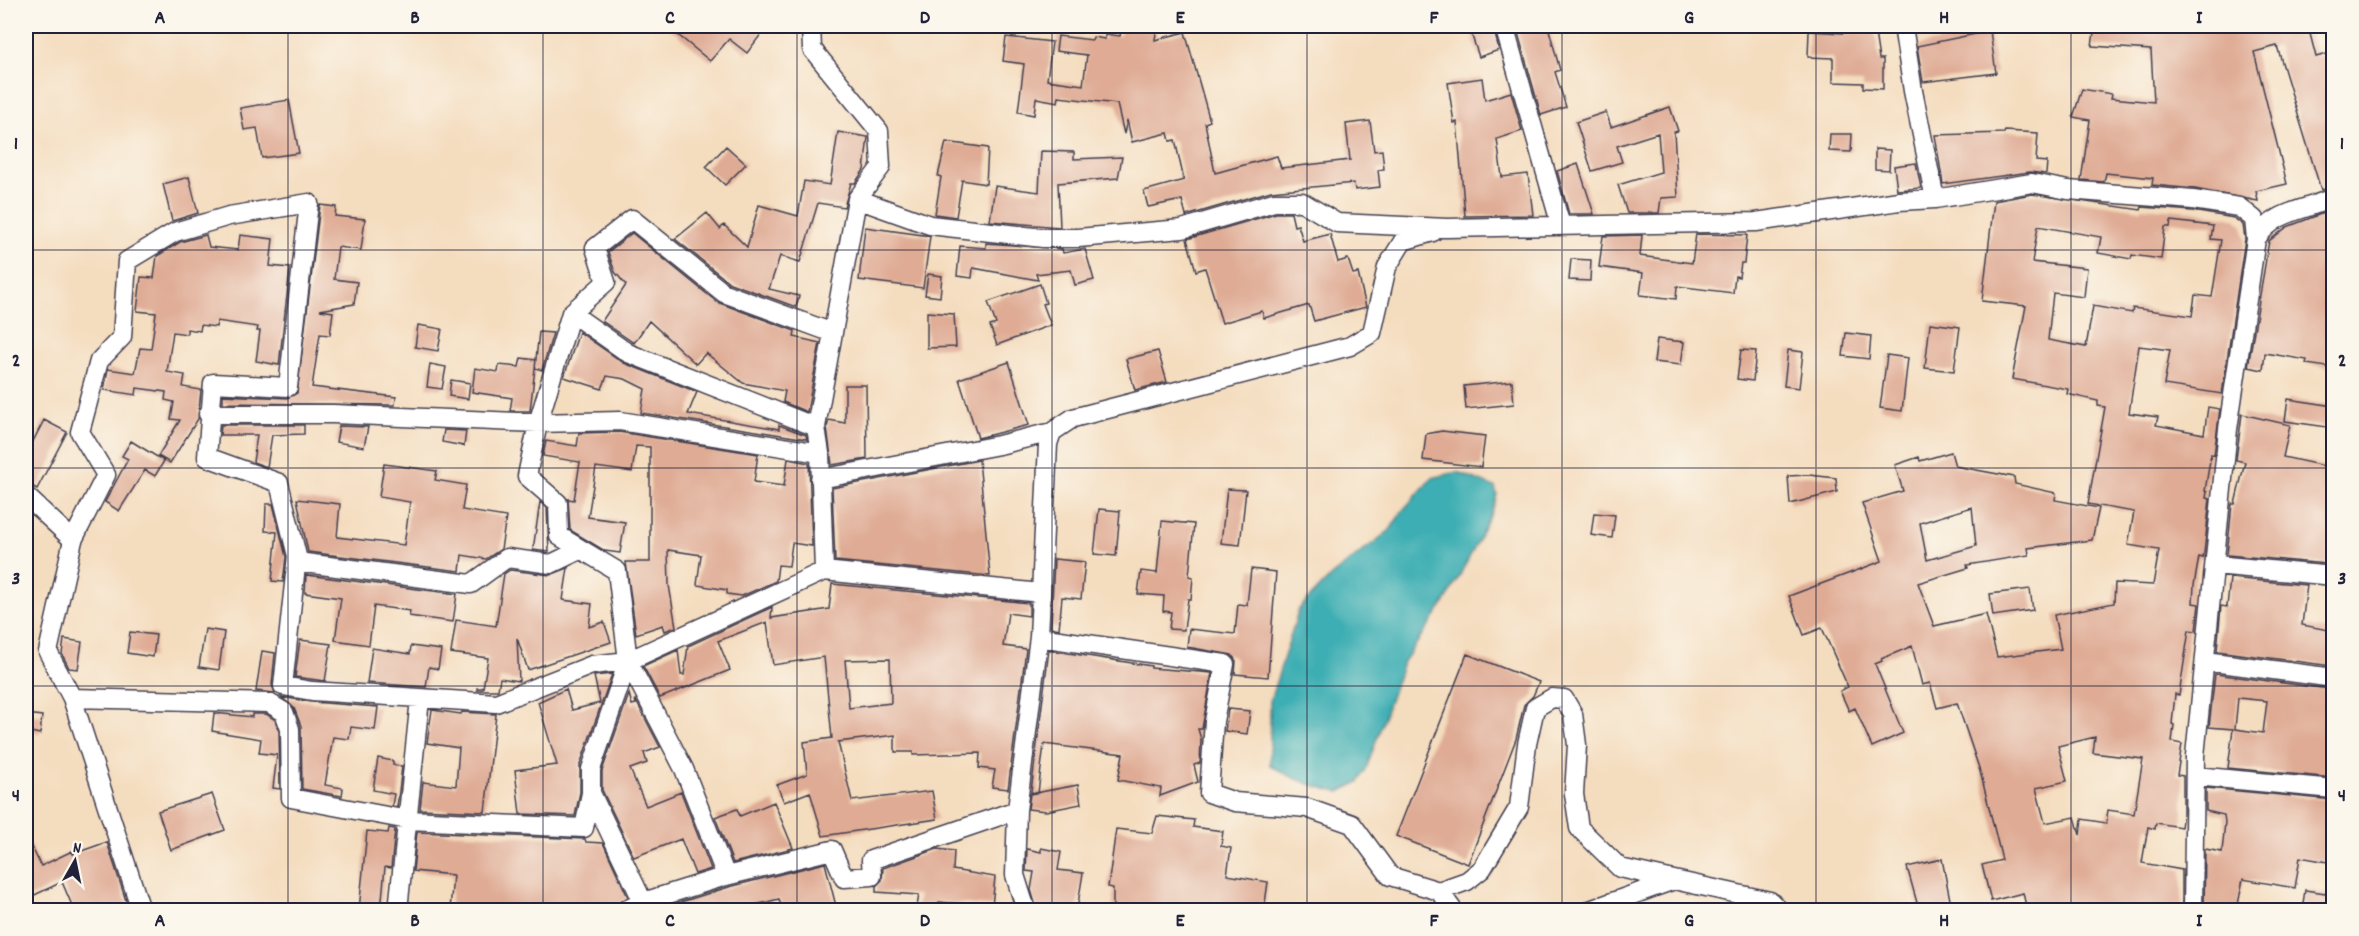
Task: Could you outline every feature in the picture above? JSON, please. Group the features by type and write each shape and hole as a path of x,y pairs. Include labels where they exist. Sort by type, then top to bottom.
{"street":[{"path":"811,26 812,50 879,131 881,167 857,199 816,427 820,453 824,571"},
{"path":"1504,26 1561,226"},
{"path":"1904,26 1913,91 1935,199"},
{"path":"857,199 930,225 1043,238 1078,238 1182,229 1274,202 1302,202 1337,223 1447,228 1756,222 1899,201 1935,199 2032,183 2067,190 2193,200 2239,207 2254,219 2256,239 2228,429 2205,661 2195,776 2193,910"},
{"path":"2256,239 2266,225 2288,212 2317,205 2334,197"},
{"path":"141,910 72,698 48,652 73,540 106,475 80,432 99,361 122,337 127,261 175,232 229,216 309,203 288,387 213,383 208,414 207,457 279,483 297,556 282,686 269,703"},
{"path":"726,876 684,769 628,661 617,571 559,536 558,503 527,476 538,423 571,313 606,282 595,248 632,219 724,293 833,333"},
{"path":"820,479 999,445 1052,432 1073,418 1350,346 1372,333 1387,267 1403,241 1447,228"},
{"path":"571,313 628,353 816,427"},
{"path":"208,414 333,414 538,423 621,421 820,453"},
{"path":"1026,910 1015,875 1017,810 1039,638 1048,444 1052,432"},
{"path":"26,496 73,540"},
{"path":"297,562 471,584 507,558 551,564 580,550"},
{"path":"2215,565 2334,576"},
{"path":"282,686 420,699 495,703 592,664 628,661 824,571 1041,593"},
{"path":"1039,638 1225,664 1214,720 1209,793 1235,802 1307,808 1352,824 1390,876 1439,891 1467,882 1482,869 1499,844 1519,807 1527,744 1535,708 1552,698 1564,699 1573,714 1577,744 1574,795 1580,828 1620,868 1770,901 1779,910"},
{"path":"72,698 269,703 284,712 290,729 291,798 408,819 584,828 591,793 591,769 628,661"},
{"path":"2205,661 2334,678"},
{"path":"398,910 420,699"},
{"path":"2195,776 2334,789"},
{"path":"591,793 643,902"},
{"path":"626,910 643,902 726,876 832,850 844,878 872,876 871,860 1017,810"},
{"path":"1590,910 1674,880"},
{"path":"1439,891 1453,910"}],"water":[{"path":"1457,472 1495,487 1497,495 1492,512 1447,599 1403,663 1367,767 1359,782 1340,792 1304,782 1270,765 1270,701 1299,609 1332,575 1390,530 1403,510 1432,478"}],"building":[{"path":"667,26 753,26 762,33 747,53 729,39 710,61"},
{"path":"1122,26 1157,26 1155,40 1185,32 1210,121 1205,123 1215,173 1277,156 1281,168 1350,160 1346,124 1370,121 1374,151 1382,150 1384,169 1378,170 1380,187 1355,190 1354,183 1271,191 1186,216 1182,200 1148,207 1144,191 1184,180 1175,140 1170,141 1168,133 1132,142 1127,120 1124,134 1117,104 1059,97 1058,102 1036,98 1034,115 1018,112 1024,64 1003,61 1006,37 1052,42 1047,80 1083,85 1087,55 1056,51 1058,36 1092,40 1093,37 1105,39 1105,34 1120,36"},
{"path":"1493,26 1499,50 1479,57 1470,30"},
{"path":"1516,26 1548,26 1560,70 1555,72 1566,107 1541,115"},
{"path":"1874,26 1879,59 1883,59 1883,89 1863,88 1863,83 1833,82 1833,58 1808,57 1809,31 1843,33 1842,27"},
{"path":"2095,26 2114,26 2114,30 2151,34 2150,26 2308,26 2316,57 2334,52 2334,186 2321,190 2277,46 2254,52 2287,184 2256,191 2258,201 2195,189 2152,185 2153,178 2106,173 2104,182 2081,180 2090,120 2073,117 2082,89 2112,94 2111,98 2154,102 2151,50 2092,46"},
{"path":"1990,31 1996,73 1923,82 1917,46"},
{"path":"1482,78 1485,100 1511,92 1522,131 1497,139 1502,177 1528,174 1533,215 1465,216 1457,122 1454,123 1448,83"},
{"path":"289,100 299,153 262,158 257,128 244,130 240,108"},
{"path":"1670,107 1678,131 1674,132 1678,197 1661,198 1659,213 1627,213 1618,185 1661,172 1658,133 1617,146 1622,162 1592,171 1576,122 1606,112 1611,127"},
{"path":"2005,131 2038,133 2036,161 2047,162 2046,174 2030,172 1943,184 1935,135 2004,133"},
{"path":"838,132 868,137 864,170 855,183 851,183 844,207 818,203 800,262 780,256 769,289 799,296 796,307 730,283 675,239 707,213 720,229 724,225 747,247 759,205 798,216 804,181 830,185"},
{"path":"1830,134 1852,134 1851,152 1829,151"},
{"path":"946,142 988,148 986,184 962,180 956,217 935,214 941,177 938,176"},
{"path":"726,146 746,164 725,185 706,167"},
{"path":"1875,149 1890,150 1889,170 1875,169"},
{"path":"1041,151 1074,152 1074,159 1122,157 1118,178 1058,183 1060,227 990,221 995,186 1039,192"},
{"path":"1916,163 1921,188 1897,190 1894,166"},
{"path":"1578,164 1594,214 1569,214 1557,171"},
{"path":"189,177 198,213 172,221 163,184"},
{"path":"2032,194 2141,210 2142,207 2192,211 2234,218 2243,225 2245,239 2222,394 2164,385 2170,350 2139,346 2129,413 2158,417 2156,425 2204,434 2208,407 2220,409 2214,455 2211,454 2205,491 2207,492 2206,498 2210,499 2204,553 2203,558 2199,557 2194,585 2193,603 2199,604 2196,631 2189,630 2179,695 2175,694 2172,724 2174,725 2172,742 2182,744 2177,775 2183,776 2181,827 2156,823 2155,829 2148,827 2142,863 2182,870 2182,910 2027,910 2023,893 1991,901 1982,865 2002,860 1980,771 1957,703 1937,708 1930,683 1922,685 1912,646 1881,659 1882,661 1875,664 1903,733 1872,747 1855,708 1849,711 1840,691 1848,687 1822,628 1804,635 1789,596 1882,561 1862,503 1903,491 1895,465 1919,457 1920,461 1951,452 1955,466 2014,477 2015,484 2056,493 2055,500 2099,508 2092,540 2028,548 2029,555 1967,565 1968,568 1918,583 1934,626 1986,614 1997,657 2061,649 2054,615 2114,603 2115,583 2153,585 2159,550 2128,545 2134,512 2088,504 2105,407 2098,406 2098,401 2067,394 2068,389 2012,379 2026,306 1982,301 1994,201","holes":["2171,221 2213,226 2211,239 2221,240 2212,297 2195,295 2192,316 2133,308 2132,313 2093,306 2086,347 2048,340 2053,293 2084,297 2087,268 2032,262 2038,226 2101,237 2098,253 2131,259 2132,255 2161,259 2165,227 2170,227","1972,507 1976,546 1927,560 1920,523","2095,737 2093,753 2143,759 2134,814 2108,810 2106,823 2082,819 2080,835 2075,817 2045,823 2036,788 2067,781 2058,746"]},
{"path":"320,205 336,207 335,216 365,219 361,250 338,247 334,279 357,282 354,304 320,310 333,312 330,335 320,334 312,387 396,397 395,405 223,403 223,395 287,398 297,393"},
{"path":"2334,209 2334,368 2306,364 2307,360 2265,353 2263,370 2248,367 2269,241 2287,227"},
{"path":"1276,213 1291,213 1294,226 1298,225 1303,241 1330,234 1338,262 1348,259 1353,274 1358,273 1366,307 1314,321 1309,305 1264,318 1262,311 1222,323 1205,268 1196,271 1187,239"},
{"path":"865,227 930,236 923,288 859,280"},
{"path":"632,233 717,302 795,331 794,337 820,343 807,412 783,402 785,391 743,383 706,353 696,364 649,321 634,343 602,321 626,285 615,272 608,252"},
{"path":"1696,234 1747,235 1744,263 1741,263 1739,277 1735,276 1733,293 1677,286 1676,299 1640,295 1643,273 1599,267 1603,236 1642,235 1640,256 1692,263"},
{"path":"206,235 209,247 238,250 240,235 273,239 270,266 290,268 279,365 256,361 260,331 257,331 258,327 217,321 216,327 201,325 200,331 187,329 187,334 173,332 167,372 185,375 183,387 201,390 198,419 170,463 158,456 180,420 171,419 174,402 165,400 166,392 137,388 136,395 104,390 108,369 135,373 140,348 151,349 156,313 137,311 141,277 154,278 157,256 180,242"},
{"path":"986,243 1062,249 1063,253 1085,249 1094,280 1075,285 1071,270 1036,274 1038,280 973,268 972,278 957,276 960,246 986,248"},
{"path":"1571,259 1591,260 1590,281 1569,280"},
{"path":"928,274 942,276 940,297 925,295"},
{"path":"1040,284 1046,303 1043,304 1051,325 997,345 990,326 996,324 988,302"},
{"path":"927,312 954,314 956,347 927,348"},
{"path":"1930,323 1960,327 1954,371 1925,368"},
{"path":"418,325 442,329 438,351 415,347"},
{"path":"539,332 553,333 542,370 535,368"},
{"path":"579,332 624,363 697,392 688,414 779,429 779,425 806,435 807,439 641,413 645,389 625,379 607,376 602,389 564,377"},
{"path":"1846,333 1871,336 1869,359 1843,356"},
{"path":"1657,339 1684,342 1681,365 1654,362"},
{"path":"1741,350 1756,351 1753,381 1737,379"},
{"path":"1788,350 1803,352 1799,388 1784,386"},
{"path":"1158,351 1167,382 1135,390 1126,359"},
{"path":"1887,355 1908,358 1902,411 1880,408"},
{"path":"521,358 536,360 530,411 510,411 512,398 472,392 475,368 498,372 499,365 519,367"},
{"path":"1009,362 1029,425 978,438 959,379"},
{"path":"430,364 446,367 442,389 427,387"},
{"path":"451,380 470,383 468,399 449,396"},
{"path":"1512,381 1514,404 1466,409 1464,386"},
{"path":"845,385 866,385 867,459 832,465 827,427 829,420 845,423"},
{"path":"2288,399 2334,406 2334,428 2285,421"},
{"path":"2242,414 2290,425 2283,457 2334,468 2334,562 2327,561 2327,564 2227,555 2232,504 2235,504 2245,462 2236,460"},
{"path":"44,420 67,432 37,489 26,483 26,455"},
{"path":"221,425 304,425 304,434 272,435 267,467 253,462 257,435 220,435"},
{"path":"339,426 368,427 364,447 336,442"},
{"path":"444,430 466,431 464,446 442,442"},
{"path":"1442,431 1485,436 1481,467 1423,460 1426,434"},
{"path":"619,432 758,454 754,482 784,486 788,459 809,463 812,546 792,543 789,566 778,565 776,581 742,596 727,594 727,590 697,585 701,555 668,550 669,585 676,627 665,631 663,625 636,634 626,562 650,562 650,447 636,446 632,472 596,467 588,517 625,522 620,553 605,551 570,530 568,499 574,500 580,462 543,456 546,441 577,446 579,433"},
{"path":"131,441 164,461 155,476 145,470 119,511 105,502 128,459 122,456"},
{"path":"979,460 990,576 835,561 832,488"},
{"path":"384,464 437,471 435,480 466,485 462,510 506,517 501,549 486,559 462,555 460,571 308,552 297,499 340,504 337,537 404,545 410,502 379,497"},
{"path":"1809,475 1836,478 1837,492 1790,504 1788,476"},
{"path":"1227,489 1246,490 1240,545 1221,543"},
{"path":"540,502 547,508 549,552 533,550"},
{"path":"266,504 273,504 286,557 283,582 272,581 277,532 265,531"},
{"path":"1099,509 1120,511 1116,556 1094,554"},
{"path":"1594,513 1615,515 1612,538 1591,535"},
{"path":"1162,521 1194,524 1189,576 1193,577 1191,599 1188,599 1184,630 1169,629 1171,612 1163,611 1164,596 1138,594 1141,571 1157,573"},
{"path":"1054,559 1085,562 1081,599 1062,597 1059,629 1051,627"},
{"path":"568,568 563,600 592,604 589,627 604,622 611,642 528,670 517,638 519,681 500,678 498,690 477,690 477,688 483,688 488,658 451,653 456,620 496,626 504,574 510,570 550,575"},
{"path":"1251,569 1276,572 1268,677 1235,674 1236,661 1232,655 1187,647 1189,629 1235,634 1238,604 1247,605"},
{"path":"306,575 457,594 453,622 409,616 410,611 374,606 369,645 335,640 341,598 305,593"},
{"path":"2230,578 2307,585 2302,625 2334,631 2332,666 2217,651 2221,606 2227,607"},
{"path":"832,584 1029,603 1029,616 1008,613 1003,646 1026,649 1008,789 992,787 995,770 979,768 980,753 913,755 913,752 895,752 895,735 838,742 852,801 932,791 937,819 823,836 810,792 784,802 777,785 807,774 804,742 832,738 824,657 773,665 767,622 718,641 730,670 660,698 643,666 678,650 681,675 684,675 688,646 772,607 771,618 829,609","holes":["890,659 891,703 849,708 845,660"]},
{"path":"2030,589 2033,610 1993,616 1990,594"},
{"path":"205,629 224,632 219,670 199,667"},
{"path":"130,632 156,635 153,657 127,653"},
{"path":"64,639 82,642 78,669 69,668 62,654"},
{"path":"300,640 331,644 325,681 295,677"},
{"path":"411,646 441,650 438,669 429,667 426,687 367,683 372,648 410,654"},
{"path":"1049,650 1151,666 1151,668 1212,673 1202,729 1198,729 1201,739 1200,763 1194,765 1198,782 1160,796 1161,788 1118,780 1123,754 1044,744 1038,793 1031,792"},
{"path":"262,651 275,653 272,685 275,693 256,691"},
{"path":"1467,654 1539,682 1533,696 1524,705 1516,739 1468,864 1396,836"},
{"path":"612,674 580,765 580,792 575,816 520,814 515,770 557,765 538,702 566,689 572,710 600,703 594,676"},
{"path":"2215,674 2329,689 2326,709 2334,709 2334,778 2228,768 2233,729 2209,727","holes":["2238,698 2267,701 2263,733 2235,729"]},
{"path":"629,694 632,705 636,704 635,699 660,747 644,753 647,763 630,769 646,806 681,792 711,869 695,874 681,839 634,857 602,790 602,771"},
{"path":"281,697 311,702 378,707 375,730 351,727 349,739 333,737 325,785 343,788 342,796 302,789 301,726 294,708"},
{"path":"1228,709 1250,711 1247,734 1225,731"},
{"path":"432,710 461,714 462,712 496,714 485,812 420,809 423,782 456,786 459,748 427,743"},
{"path":"214,713 252,717 252,714 266,714 275,720 279,731 280,789 273,788 277,755 259,753 261,739 212,731"},
{"path":"26,714 42,716 40,734 26,731"},
{"path":"378,758 393,761 393,765 402,766 397,807 392,806 394,794 373,790"},
{"path":"1078,785 1081,804 1046,811 1028,809 1030,794"},
{"path":"2206,788 2334,800 2334,863 2300,857 2295,888 2243,879 2237,910 2204,910 2205,849 2222,852 2225,822 2224,815 2206,811"},
{"path":"212,794 225,830 171,850 158,811"},
{"path":"774,802 793,848 733,863 715,817 737,809 740,816"},
{"path":"1157,816 1194,820 1193,827 1223,831 1221,846 1231,848 1227,875 1268,882 1264,910 1173,910 1142,906 1142,910 1113,910 1113,888 1108,887 1116,829 1152,833"},
{"path":"389,828 395,829 391,868 385,867 381,910 359,910 367,831 388,833"},
{"path":"417,832 585,839 586,842 603,843 628,897 608,910 450,910 453,875 413,871"},
{"path":"26,835 41,866 72,851 73,854 107,842 129,910 74,910 62,882 26,899"},
{"path":"1041,848 1061,852 1058,870 1083,873 1077,910 1037,910 1031,890 1034,872 1026,871 1027,849 1041,852"},
{"path":"937,849 954,851 953,870 995,877 992,906 939,902 938,909 917,906 919,895 876,892 876,886 882,880 883,868"},
{"path":"1942,859 1952,910 1919,910 1907,867"},
{"path":"825,863 837,910 782,910 779,899 735,910 665,910 665,907 729,887"},
{"path":"2305,890 2332,894 2329,910 2302,910"}]}
